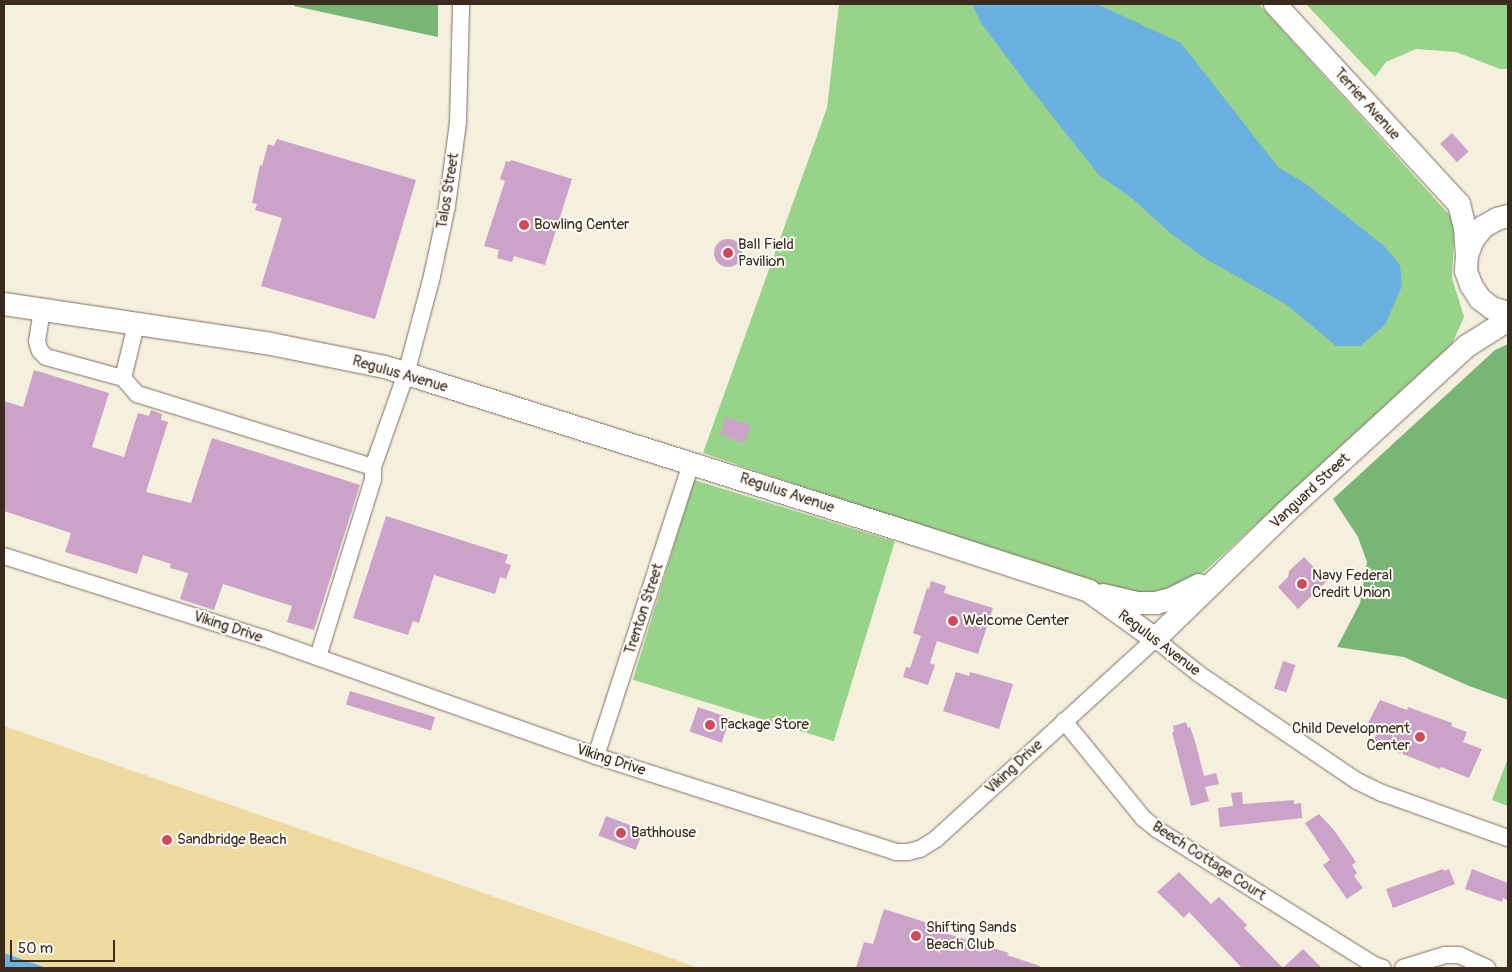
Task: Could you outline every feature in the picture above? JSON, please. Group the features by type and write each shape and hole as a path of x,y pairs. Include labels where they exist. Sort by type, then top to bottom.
{"street":[{"name":"Talos Street","path":"318,657 373,479 373,467 406,374 432,276 453,167 459,98 461,4"},
{"name":"Terrier Avenue","path":"1275,4 1458,204 1465,228 1466,270 1471,286"},
{"path":"1458,204 1508,215"},
{"path":"1467,255 1473,240 1483,227 1497,218 1508,215"},
{"path":"1471,286 1480,298 1492,308 1508,313"},
{"name":"Vanguard Street","path":"1467,346 1476,328 1479,312 1471,286"},
{"name":"Regulus Avenue","path":"4,304 308,350 406,374 691,463 1088,592 1155,638 1199,674 1357,781 1382,793 1508,838"},
{"path":"42,310 37,342 40,351 46,357 123,378 137,394 373,467"},
{"name":"Vanguard Street","path":"1155,638 1220,575 1467,346 1508,320"},
{"path":"123,378 136,324"},
{"name":"Trenton Street","path":"596,756 691,463"},
{"name":"Viking Drive","path":"4,556 318,657 596,756 896,852 920,849 936,839 1155,638"},
{"path":"1088,592 1138,603 1156,603 1171,599 1220,575"},
{"name":"Beech Cottage Court","path":"1064,721 1143,818 1158,830 1374,965 1382,968"},
{"path":"1403,968 1445,955 1459,956 1487,968"}],"green space":[{"path":"295,4 438,4 438,37 294,6"},
{"path":"839,4 1259,4 1455,221 1452,278 1464,317 1452,344 1205,571 1158,596 1117,593 703,453 827,108"},
{"path":"1306,4 1508,4 1508,69 1500,69 1456,52 1416,49 1386,62 1375,77"},
{"path":"1508,344 1508,700 1469,686 1404,657 1337,647 1360,603 1367,562 1358,537 1333,499 1495,350"},
{"path":"694,480 895,541 834,741 633,680"},
{"path":"1508,761 1508,806 1492,800"}],"sand":[{"name":"Sandbridge Beach","path":"4,726 699,968 47,968 4,953"}],"water":[{"path":"972,4 1097,4 1181,43 1278,167 1306,184 1384,246 1400,265 1402,286 1385,325 1360,346 1336,346 1287,305 1206,259 1170,233 1134,200 1099,175 981,23"},
{"path":"4,953 47,968 4,968"}],"building":[{"path":"1452,133 1469,152 1457,162 1440,144"},
{"path":"277,139 416,180 375,319 261,286 282,218 255,210 257,204 252,203 260,165 262,166 268,144 274,146"},
{"name":"Bowling Center","path":"511,160 572,179 545,265 514,256 512,262 497,258 499,250 484,246 505,181 500,179 506,161 510,162"},
{"name":"Ball Field Pavilion","path":"728,239 738,243 742,253 738,263 728,267 718,263 714,253 718,243"},
{"path":"34,370 109,393 92,447 124,457 138,413 149,416 151,410 162,414 161,420 168,422 146,492 191,503 212,438 360,485 314,630 287,622 292,606 223,584 214,610 180,599 188,573 170,568 171,564 143,555 137,574 65,552 71,533 4,511 4,401 23,407"},
{"path":"726,417 751,425 745,443 720,435"},
{"path":"386,516 508,555 505,563 511,565 506,579 500,577 495,594 434,575 419,623 413,621 408,635 353,618"},
{"name":"Navy Federal Credit Union","path":"1304,557 1327,581 1298,609 1278,587 1288,577 1289,571"},
{"name":"Welcome Center","path":"931,581 946,586 944,593 993,608 978,654 937,641 930,663 935,665 928,685 903,677 906,667 910,668 921,636 913,633"},
{"path":"1283,661 1295,665 1286,693 1274,689"},
{"path":"956,672 969,676 970,672 1013,684 999,729 943,711"},
{"path":"350,691 435,717 431,730 346,704"},
{"name":"Child Development Center","path":"1380,700 1407,710 1408,707 1452,723 1451,726 1467,732 1463,742 1482,749 1469,778 1441,767 1440,769 1373,742 1379,727 1368,723"},
{"name":"Package Store","path":"698,707 730,718 722,743 690,732"},
{"path":"1186,722 1195,741 1204,776 1216,773 1219,784 1205,787 1209,801 1191,806 1172,732 1174,732 1173,726"},
{"path":"1242,792 1243,804 1294,800 1294,804 1301,803 1302,818 1220,827 1218,808 1233,806 1231,793"},
{"path":"1319,814 1334,830 1356,862 1352,865 1357,873 1354,876 1363,888 1347,899 1323,865 1330,860 1305,823"},
{"name":"Bathhouse","path":"606,816 643,830 636,850 598,836"},
{"path":"1443,869 1444,871 1449,869 1455,884 1393,908 1386,889"},
{"path":"1472,869 1508,883 1508,901 1503,898 1502,902 1465,889"},
{"path":"1179,872 1211,904 1219,897 1247,925 1244,928 1283,968 1242,968 1189,912 1184,918 1157,892"},
{"name":"Shifting Sands Beach Club","path":"884,909 931,924 940,928 939,931 1009,953 1007,955 1040,966 1040,968 856,968 864,942 873,944"},
{"path":"1303,949 1322,968 1283,968"}],"place":[{"name":"Bowling Center","path":"524,225"},
{"name":"Ball Field Pavilion","path":"728,253"},
{"name":"Navy Federal Credit Union","path":"1302,584"},
{"name":"Welcome Center","path":"953,621"},
{"name":"Package Store","path":"710,725"},
{"name":"Child Development Center","path":"1420,737"},
{"name":"Bathhouse","path":"621,833"},
{"name":"Sandbridge Beach","path":"167,840"},
{"name":"Shifting Sands Beach Club","path":"916,936"}]}
